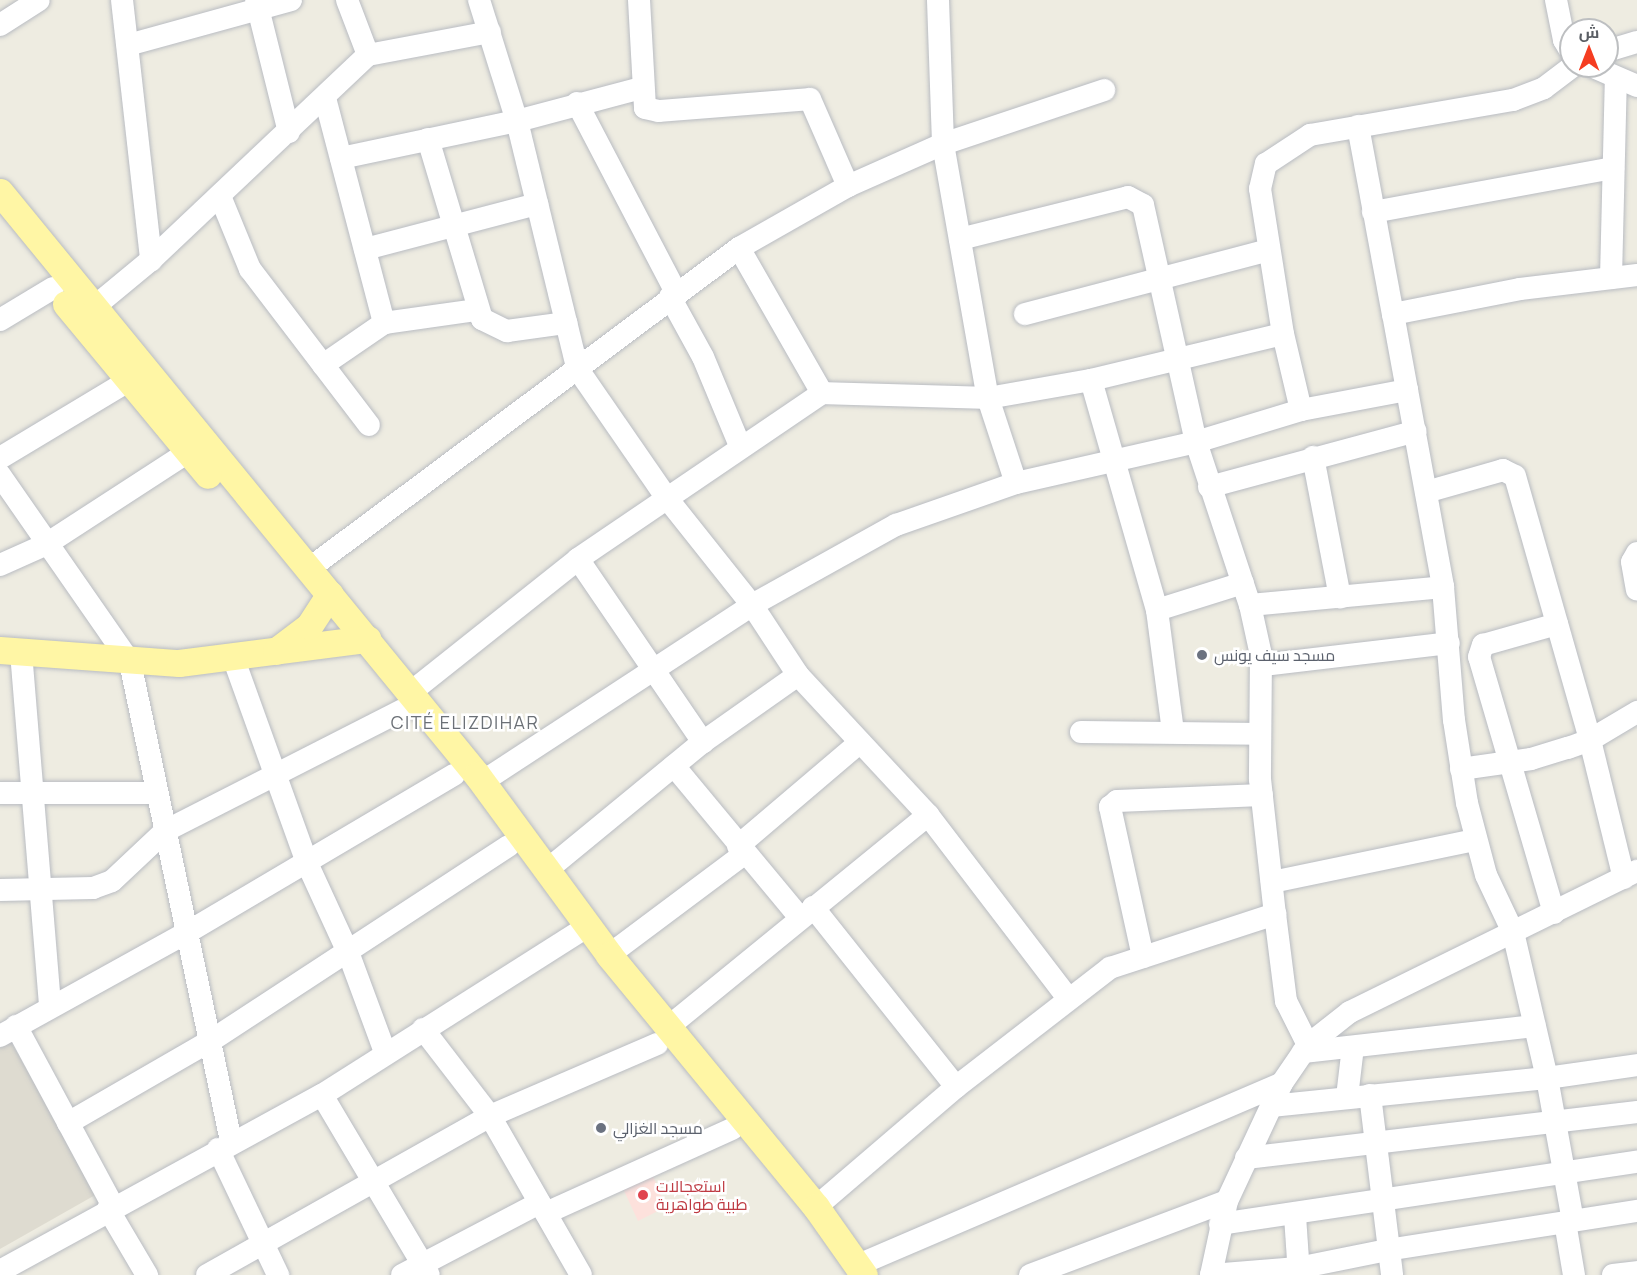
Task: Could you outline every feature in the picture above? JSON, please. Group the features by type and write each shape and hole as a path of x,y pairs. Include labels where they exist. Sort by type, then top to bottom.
{"main road":[{"path":"0,192 86,314 128,381 188,452 326,602 407,701 482,782 547,870 580,931 609,955 662,1036 816,1207 855,1272"},
{"path":"0,220 53,288 86,314 310,568 326,602"},
{"path":"275,651 309,626 326,602"},
{"path":"10,651 130,662 179,663 357,641"},
{"path":"407,701 454,775 508,846 580,931 732,1129 855,1272"}],"street":[{"path":"0,25 39,0"},
{"path":"122,0 151,260"},
{"path":"128,45 257,4 291,0"},
{"path":"346,0 368,55"},
{"path":"479,0 517,121 577,368 666,497 752,605 798,675 928,815 1068,998"},
{"path":"639,0 643,105 652,111 810,99 848,186"},
{"path":"938,0 943,144 988,398 1016,483"},
{"path":"1556,0 1560,18"},
{"path":"257,4 289,132"},
{"path":"86,314 151,260 368,55 490,32"},
{"path":"1619,47 1637,42"},
{"path":"1301,410 1283,334 1260,189 1266,164 1310,135 1513,100 1544,88 1559,77"},
{"path":"1611,278 1616,79 1637,86"},
{"path":"341,158 517,121 577,103 641,88"},
{"path":"310,568 673,294 739,248 848,186 943,144 1104,90"},
{"path":"325,98 384,323"},
{"path":"577,103 703,357 740,446"},
{"path":"1358,126 1443,587 1461,769 1475,840 1492,890 1513,932 1547,1078 1564,1172 1574,1275"},
{"path":"428,139 455,224 477,310 489,324 507,331 566,323"},
{"path":"1373,212 1613,168"},
{"path":"220,196 250,269 369,425"},
{"path":"960,239 1128,197 1137,199 1147,217 1176,359 1196,442 1209,487 1250,605 1263,665 1260,734 1262,795 1275,914 1286,1001 1306,1048"},
{"path":"365,249 537,204"},
{"path":"739,248 822,393"},
{"path":"1025,314 1269,250"},
{"path":"1393,314 1520,289 1637,275"},
{"path":"0,320 53,288"},
{"path":"323,365 384,323 477,310"},
{"path":"0,890 93,888 112,881 165,831 407,701 578,559 740,446 822,393 988,398 1091,380 1283,334"},
{"path":"1091,380 1157,610 1173,731"},
{"path":"0,458 128,381"},
{"path":"482,782 752,605 896,525 1016,483 1196,442 1301,410 1407,390"},
{"path":"1209,487 1313,457 1416,431"},
{"path":"0,565 45,544 188,452"},
{"path":"1313,457 1340,597"},
{"path":"1426,492 1503,470 1515,476 1630,875 1350,1012 1306,1048 1282,1083 1227,1201 1220,1224 1211,1275 1298,1272 1387,1250 1637,1211"},
{"path":"0,475 45,544 116,637 130,662 155,793 212,1040 225,1146 261,1244 278,1275"},
{"path":"1637,553 1632,566 1637,590"},
{"path":"578,559 703,742"},
{"path":"1157,610 1243,583"},
{"path":"1250,605 1443,587"},
{"path":"1554,913 1479,651 1493,641 1557,624"},
{"path":"1263,665 1449,643"},
{"path":"10,651 34,794 37,890 50,1006"},
{"path":"233,657 307,863 348,952 386,1052"},
{"path":"547,870 703,742 798,675"},
{"path":"1461,769 1509,762 1590,740 1637,712"},
{"path":"1081,732 1173,731 1260,734"},
{"path":"609,955 741,850 860,742"},
{"path":"674,766 741,850 806,913 956,1087"},
{"path":"147,1275 110,1208 68,1123 8,1031 188,932 454,775"},
{"path":"0,794 155,793"},
{"path":"1143,957 1110,807 1120,801 1262,795"},
{"path":"207,1275 490,1116 662,1036 806,913 928,815"},
{"path":"1272,882 1475,840"},
{"path":"68,1123 212,1040 508,846"},
{"path":"816,1207 956,1087 1068,998 1110,968 1275,914"},
{"path":"6,1271 110,1208 321,1095 580,931"},
{"path":"1306,1048 1353,1047 1535,1026"},
{"path":"423,1029 490,1116 581,1275"},
{"path":"1353,1047 1359,1096 1377,1144 1387,1250 1392,1275"},
{"path":"1271,1106 1547,1078 1637,1065"},
{"path":"855,1272 1282,1083"},
{"path":"321,1095 425,1269"},
{"path":"1246,1158 1556,1125 1637,1113"},
{"path":"402,1275 425,1269 543,1208 732,1129"},
{"path":"1220,1224 1295,1216 1637,1162"},
{"path":"1030,1275 1227,1201"},
{"path":"1295,1216 1298,1272"},
{"path":"1613,1275 1637,1272"}],"shaded area":[{"path":"11,1042 97,1194 0,1249 0,1048"},
{"name":"استعجالات طبية طواهرية","path":"650,1169 666,1207 638,1221 620,1182"}],"place":[{"name":"مسجد سيف يونس","path":"1202,655"},
{"name":"مسجد الغزالي","path":"601,1128"},
{"name":"استعجالات طبية طواهرية","path":"643,1195"}],"district":[{"name":"CITÉ ELIZDIHAR","path":"465,722"}]}
